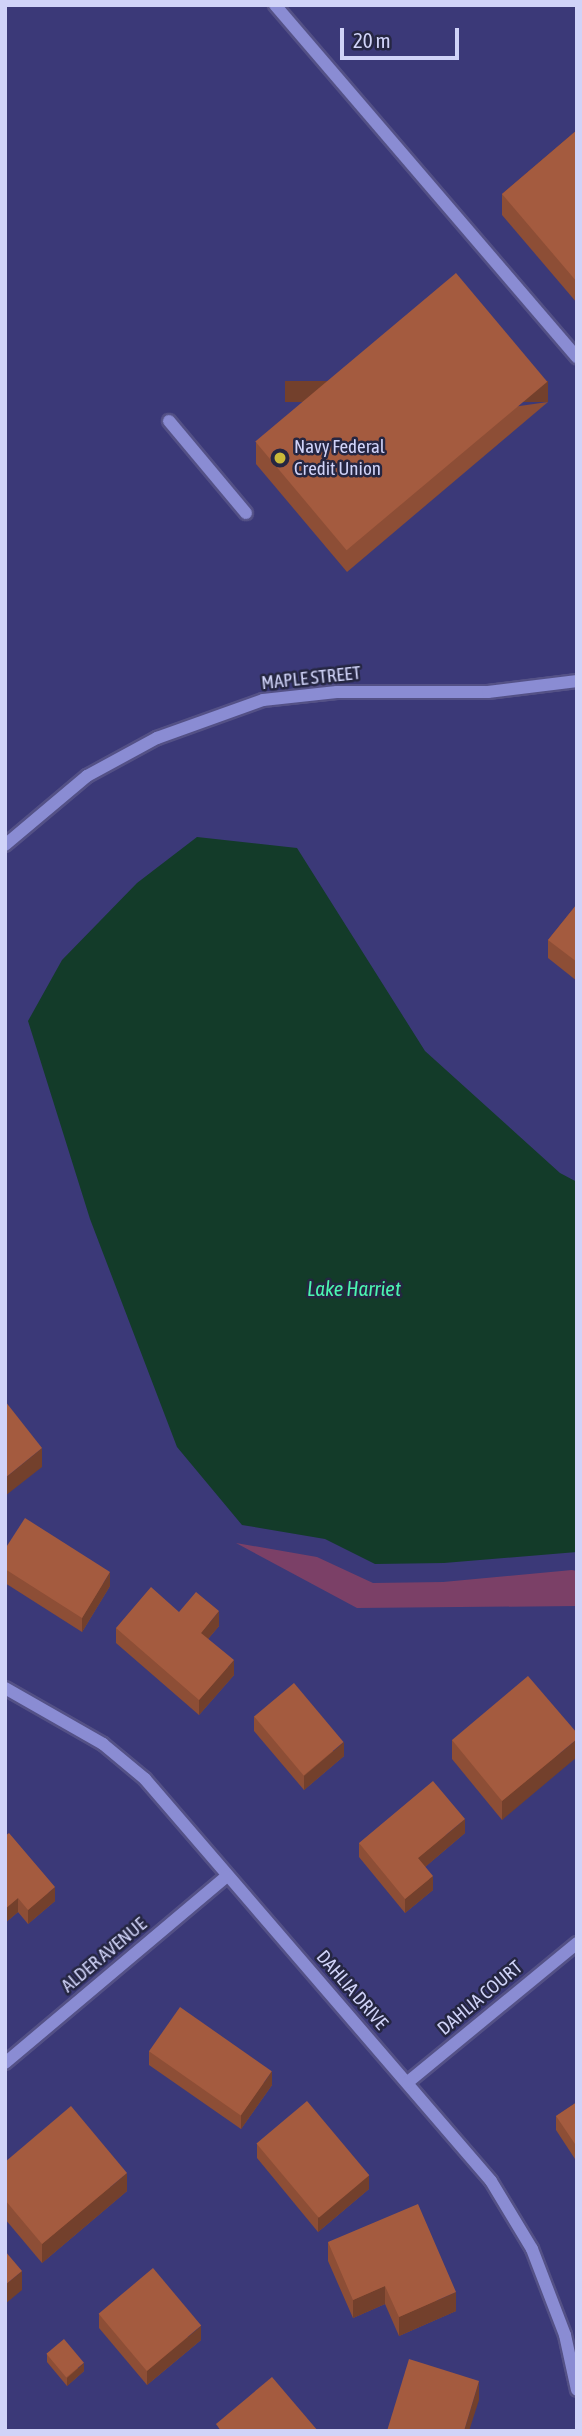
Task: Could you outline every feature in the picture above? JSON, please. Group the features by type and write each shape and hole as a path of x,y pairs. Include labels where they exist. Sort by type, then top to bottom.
{"street":[{"path":"275,5 577,357"},
{"path":"169,421 246,513"},
{"name":"MAPLE STREET","path":"5,845 87,776 157,738 263,700 337,692 488,692 577,681"},
{"name":"DAHLIA DRIVE","path":"5,1688 103,1744 145,1779 491,2181 532,2249 565,2335 577,2390"},
{"name":"ALDER AVENUE","path":"5,2063 227,1876"},
{"name":"DAHLIA COURT","path":"408,2082 577,1943"}],"shaded area":[{"path":"236,1543 317,1557 373,1583 443,1582 572,1570 577,1571 577,1606 357,1608"}],"water":[{"name":"Lake Harriet","path":"197,837 297,848 425,1051 560,1173 577,1182 577,1552 444,1563 375,1564 325,1539 242,1525 177,1447 90,1219 28,1021 62,960 137,883"}],"building":[{"path":"577,130 577,282 502,194"},
{"path":"456,273 547,382 347,550 255,441"},
{"path":"577,904 577,962 548,940"},
{"path":"5,1401 42,1448 5,1478"},
{"path":"25,1518 110,1572 82,1618 5,1569 5,1549"},
{"path":"151,1587 179,1612 196,1592 219,1611 201,1633 234,1660 199,1700 116,1628"},
{"path":"528,1676 577,1733 577,1739 502,1801 452,1740"},
{"path":"294,1683 343,1742 304,1775 254,1716"},
{"path":"433,1781 465,1819 418,1858 433,1876 405,1899 359,1843"},
{"path":"9,1833 55,1887 28,1910 18,1898 5,1909 5,1836"},
{"path":"180,2007 272,2071 241,2115 149,2051"},
{"path":"307,2101 369,2175 319,2218 256,2143"},
{"path":"577,2102 577,2143 575,2144 556,2116"},
{"path":"71,2106 127,2173 42,2244 5,2200 5,2162"},
{"path":"418,2204 456,2292 399,2317 385,2286 353,2300 328,2242"},
{"path":"5,2251 22,2271 5,2285"},
{"path":"153,2268 201,2325 147,2371 99,2314"},
{"path":"64,2339 84,2363 66,2378 46,2354"},
{"path":"409,2359 479,2381 464,2431 387,2431"},
{"path":"272,2377 318,2431 221,2431 216,2424"}],"place":[{"name":"Navy Federal Credit Union","path":"280,458"}]}
